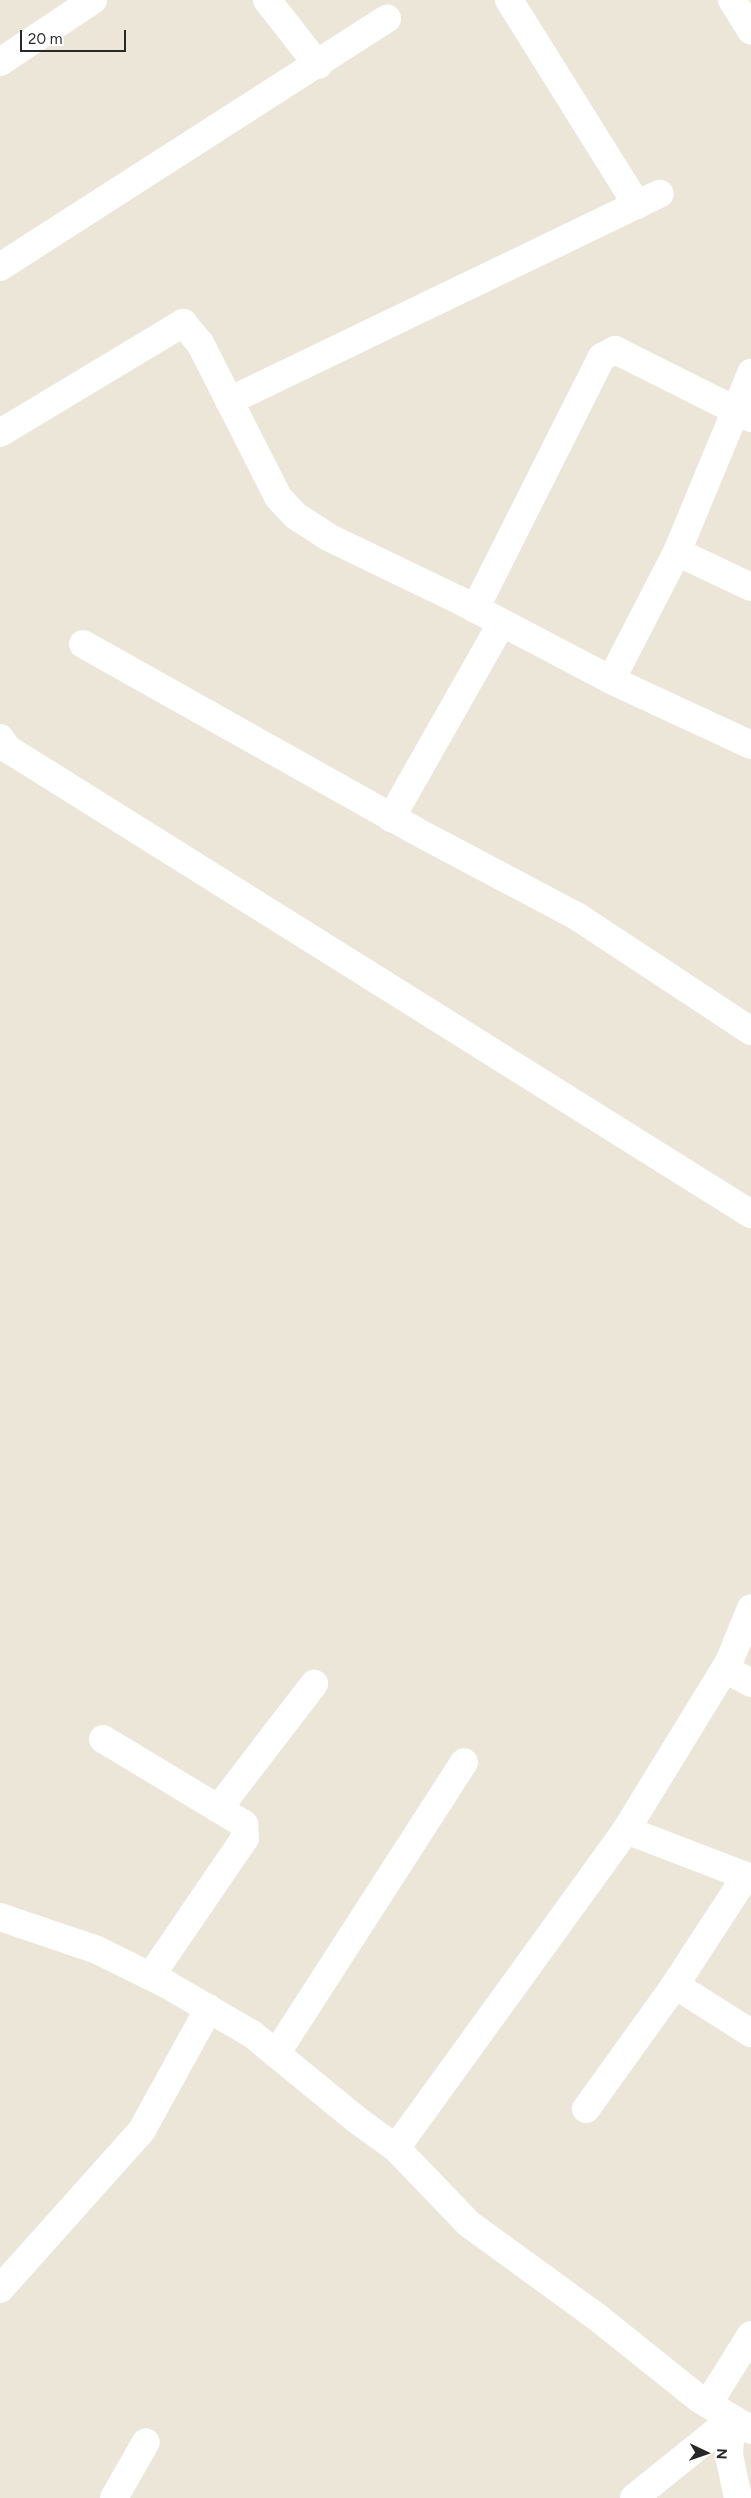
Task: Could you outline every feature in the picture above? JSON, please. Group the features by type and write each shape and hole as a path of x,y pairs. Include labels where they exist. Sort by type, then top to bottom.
{"street":[{"path":"0,62 93,0"},
{"path":"267,0 318,65"},
{"path":"230,401 648,200 509,0"},
{"path":"732,0 751,31"},
{"path":"0,267 318,65 387,19"},
{"path":"0,433 183,323 200,343 278,497 296,516 328,537 475,609 611,680 751,745"},
{"path":"475,609 602,357 615,350 742,414"},
{"path":"611,680 677,552 742,414 751,372"},
{"path":"677,552 751,587"},
{"path":"392,818 502,623"},
{"path":"83,644 392,818 578,917 751,1031"},
{"path":"0,738 8,749 751,1214"},
{"path":"396,2148 626,1830 725,1668 751,1608"},
{"path":"725,1668 751,1683"},
{"path":"218,1809 314,1684"},
{"path":"103,1739 244,1824 245,1838 151,1976"},
{"path":"276,2054 464,1762"},
{"path":"586,2109 748,1877 626,1830"},
{"path":"0,1917 97,1950 151,1976 252,2034 357,2120 396,2148 469,2224 597,2317 708,2404 742,2425"},
{"path":"675,1984 751,2033"},
{"path":"0,2289 142,2130 209,2008"},
{"path":"708,2404 751,2335"},
{"path":"634,2498 742,2425"},
{"path":"738,2498 729,2456 742,2425"},
{"path":"114,2498 146,2442"}]}
